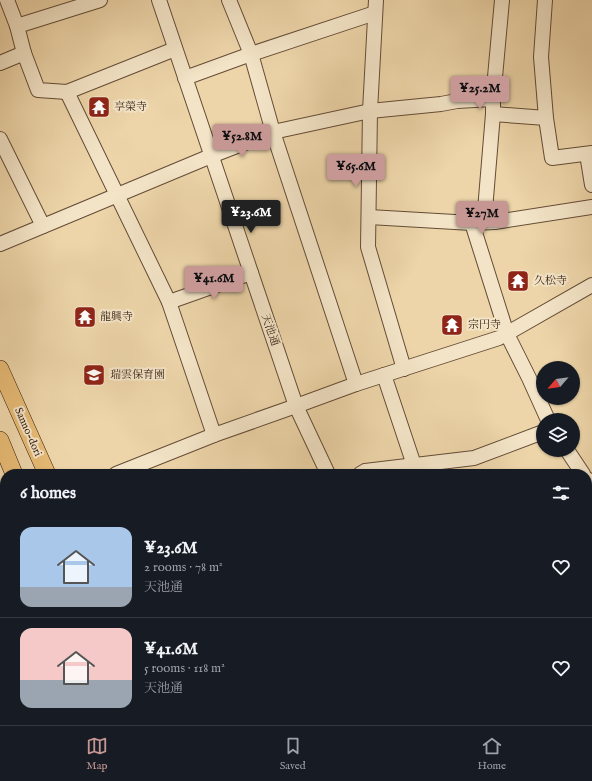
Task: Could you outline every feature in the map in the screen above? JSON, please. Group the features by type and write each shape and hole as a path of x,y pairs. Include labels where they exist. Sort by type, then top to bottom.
{"main road":[{"name":"Sanno-dori","path":"0,369 45,469"},
{"path":"0,440 12,469"}],"street":[{"path":"7,0 38,90 67,92 175,49"},
{"path":"17,26 100,0"},
{"name":"天池通","path":"159,0 296,406 326,469"},
{"path":"229,0 251,54 272,132 356,384"},
{"path":"502,0 492,99 493,114 478,222 507,334 545,413"},
{"path":"545,0 541,57 546,118 552,158 590,153 592,185"},
{"path":"185,78 375,6 370,111 368,247 404,369"},
{"path":"0,63 24,53"},
{"path":"67,92 169,302 214,434"},
{"path":"0,244 272,132 370,111 457,101 492,99"},
{"path":"493,114 546,118"},
{"path":"0,139 43,226"},
{"path":"369,217 495,222 592,207"},
{"path":"169,302 251,273"},
{"path":"128,469 214,434 356,384 499,338 592,287"},
{"path":"384,375 414,464"},
{"path":"379,469 474,458 536,435"},
{"path":"572,457 580,469"}],"place":[{"name":"享榮寺","path":"99,107"},
{"name":"久松寺","path":"518,281"},
{"name":"龍興寺","path":"85,317"},
{"name":"宗円寺","path":"452,325"},
{"name":"瑞雲保育園","path":"94,375"}]}
